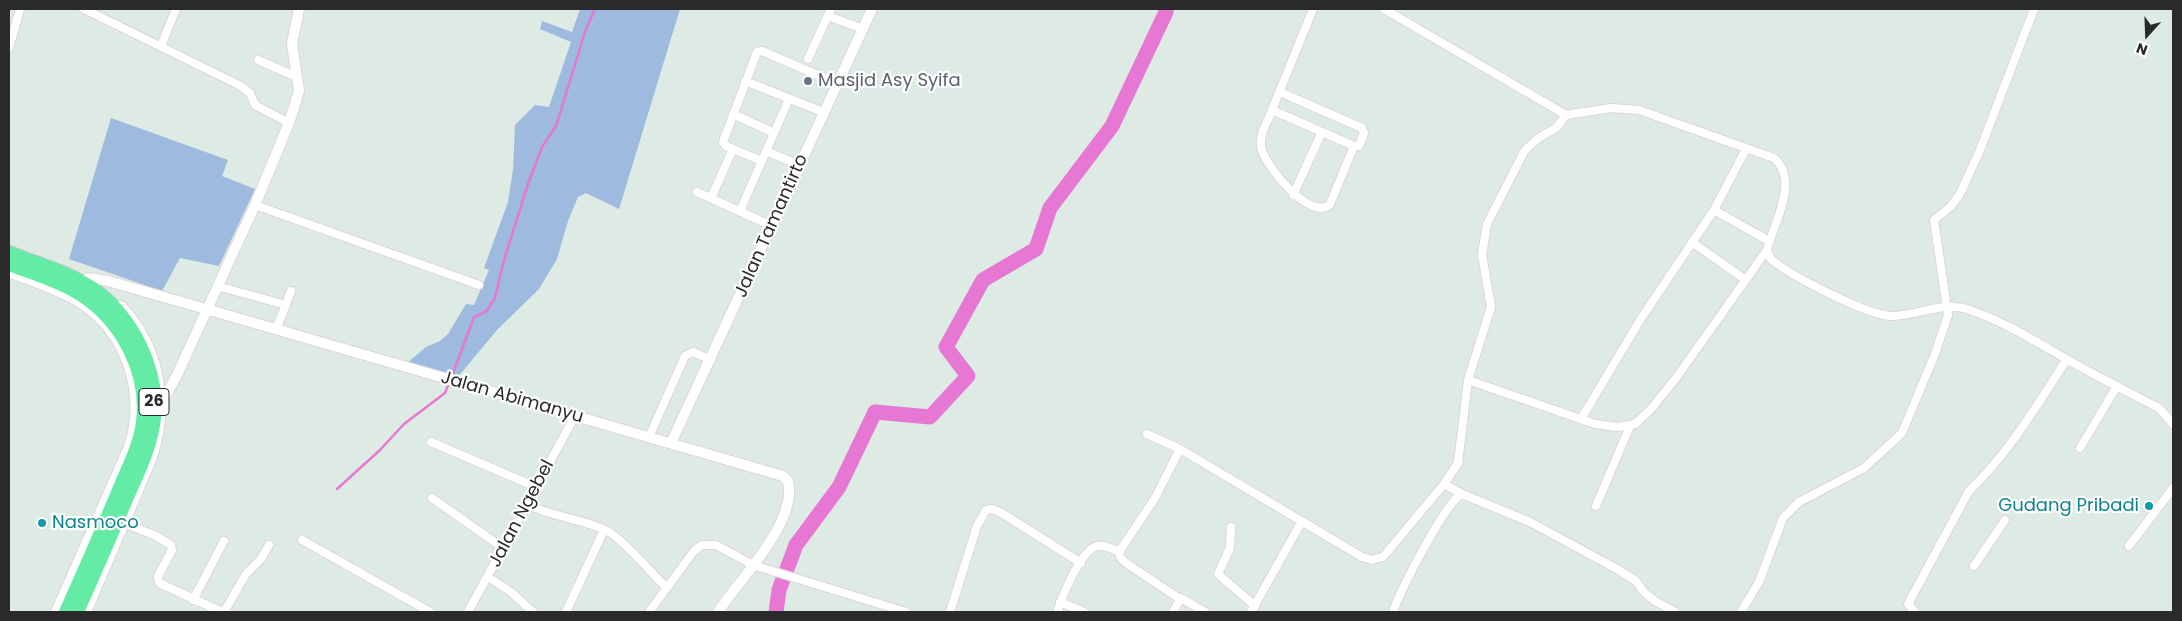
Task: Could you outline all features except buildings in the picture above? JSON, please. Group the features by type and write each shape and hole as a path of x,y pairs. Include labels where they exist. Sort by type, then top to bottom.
{"highway":[{"name":"26","path":"9,253 81,282 102,297 122,318 138,342 147,364 152,386 154,416 150,440 78,612"},
{"name":"26","path":"9,264 70,288 93,304 125,341 135,362 142,388 144,411 138,443 66,612"}],"street":[{"path":"9,48 20,9"},
{"path":"84,9 244,88 251,96 255,105 289,123"},
{"path":"161,46 176,9"},
{"name":"Jalan Tamantirto","path":"671,443 711,360 836,83 872,9"},
{"path":"1313,9 1260,139 1261,149 1286,187 1293,194 1316,208 1327,207 1332,200 1354,146"},
{"path":"1384,9 1566,115 1611,108 1639,110 1774,158 1785,171 1786,182 1782,205 1768,246 1710,333 1660,398 1644,416 1630,426 1596,506"},
{"path":"1741,612 1758,582 1783,518 1799,502 1864,468 1902,432 1935,354 1946,322 1947,308 1934,220 1950,207 1960,194 1970,174 2034,9"},
{"path":"162,403 177,375 255,205 289,123 298,95 292,44 296,10"},
{"path":"808,59 830,12 863,29"},
{"path":"762,161 733,149 723,142 755,56 760,51 836,83"},
{"path":"258,60 297,77"},
{"path":"746,81 823,112"},
{"path":"1272,110 1354,146 1358,147 1360,144 1364,131 1362,128 1280,92"},
{"path":"740,211 789,99"},
{"path":"732,114 774,133"},
{"path":"1147,434 1180,449 1362,557 1372,560 1379,559 1391,549 1457,466 1461,454 1468,380 1491,307 1482,254 1485,232 1490,217 1525,150 1540,137 1556,128 1566,115"},
{"path":"1293,194 1322,132"},
{"path":"711,198 733,149"},
{"path":"1581,419 1647,310 1714,210 1746,149"},
{"path":"766,151 799,164"},
{"path":"697,192 772,226"},
{"path":"255,205 479,285"},
{"path":"1714,210 1768,246 1772,260 1822,290 1866,310 1892,316 1947,308 1964,308 1988,317 2043,344 2158,408 2173,424"},
{"path":"1693,243 1746,280"},
{"path":"9,246 88,278 115,299 140,330 153,360 162,403 154,452 86,612"},
{"path":"9,272 58,291 80,302 93,312 108,328 122,350 131,374 136,396 135,427 129,447 56,612"},
{"name":"Jalan Abimanyu","path":"88,278 108,281 206,309 764,469 786,478 789,488 784,512 767,547 718,612"},
{"path":"217,286 286,305"},
{"path":"276,330 291,291"},
{"path":"649,437 686,356 693,352 711,360"},
{"path":"1915,612 1908,604 1969,491 1982,479 2017,436 2067,359"},
{"path":"1468,380 1581,419 1610,427 1630,426"},
{"path":"2080,448 2116,386"},
{"name":"Jalan Ngebel","path":"468,612 575,416"},
{"path":"431,442 536,487"},
{"path":"1119,552 1155,498 1180,449"},
{"path":"1444,484 1462,494 1503,510 1555,535 1630,576 1656,601 1675,612"},
{"path":"2129,546 2173,488"},
{"path":"1393,612 1430,537 1455,499 1462,494"},
{"path":"432,498 503,548"},
{"path":"527,504 554,516 612,534 666,587"},
{"path":"950,612 977,526 986,510 992,509 1000,512 1081,563"},
{"path":"1974,566 2005,520"},
{"path":"1231,527 1230,548 1218,574 1253,609 1302,521"},
{"path":"124,523 156,536 172,545 172,550 157,580 159,583 223,612 246,574 261,559 269,546"},
{"path":"566,612 604,530"},
{"path":"302,540 430,612"},
{"path":"193,600 224,541"},
{"path":"649,612 694,551 702,545 710,543 753,565 906,612"},
{"path":"1057,612 1068,582 1090,550 1097,546 1104,546 1119,552 1126,563 1180,599 1187,600 1205,612"},
{"path":"488,577 511,592 533,612"},
{"path":"1173,612 1180,599"},
{"path":"1060,602 1084,612"}],"shaded area":[{"path":"580,9 680,9 619,209 586,193 578,197 568,221 557,259 539,289 497,330 457,378 407,363 426,347 440,341 448,334 466,304 474,305 489,270 484,268 508,202 513,170 515,125 535,105 549,107 571,42 540,29 542,21 572,32"},
{"path":"111,118 228,160 222,176 255,189 219,266 180,258 162,291 69,259"}],"waterway":[{"path":"452,376 474,317 487,311 495,298 504,260 528,184 542,147 556,126 586,29 595,9"},
{"path":"776,612 779,590 796,545 839,487 875,412 930,417 968,376 946,347 983,280 1036,249 1050,208 1112,126 1166,9"},
{"path":"337,489 380,450 404,424 445,393 449,383"}],"place":[{"name":"Masjid Asy Syifa","path":"808,81"},
{"name":"Gudang Pribadi","path":"2149,506"},
{"name":"Nasmoco","path":"42,523"}]}
